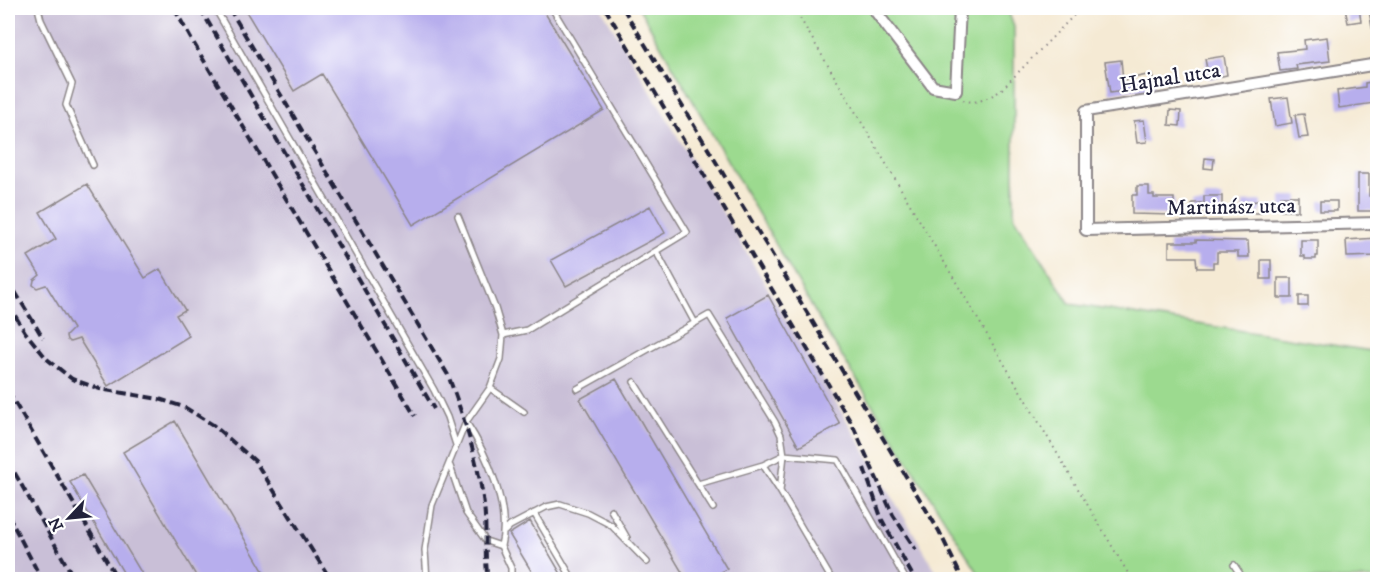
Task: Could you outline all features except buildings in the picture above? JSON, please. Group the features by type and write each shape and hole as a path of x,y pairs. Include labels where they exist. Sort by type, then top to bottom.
{"street":[{"path":"873,8 933,87 956,91 960,8"},
{"path":"1375,8 1377,26"},
{"name":"Hajnal utca","path":"1086,230 1086,111 1377,64"},
{"name":"Martinász utca","path":"1086,230 1377,223"}],"lane":[{"path":"38,8 40,20 72,84 66,105 93,165"},
{"path":"215,8 434,390 447,417 456,445"},
{"path":"503,335 527,330 687,232 552,8"},
{"path":"427,579 425,550 432,505 450,466 466,422 490,388 501,359 503,335 495,308 458,216"},
{"path":"656,251 695,323"},
{"path":"577,388 709,315 781,435 784,455 780,491"},
{"path":"634,382 713,508"},
{"path":"490,388 524,412"},
{"path":"466,422 480,444 499,496 505,531 501,546 511,568 511,579"},
{"path":"698,484 763,465 784,455 838,460 906,579"},
{"path":"763,465 832,579"},
{"path":"450,466 466,513 486,541 501,546"},
{"path":"505,531 546,507 560,504 588,513 611,525 647,562"},
{"path":"611,510 632,547"},
{"path":"534,513 573,579"},
{"path":"1234,565 1244,579"}],"path":[{"path":"794,8 1132,579"},
{"path":"956,91 962,100 968,102 984,100 1000,91 1081,8"}],"shaded area":[{"path":"8,8 601,8 941,579 8,579"}],"green space":[{"path":"639,8 1007,8 1014,27 1014,216 1070,304 1377,352 1377,579 982,579 826,331"}],"railway":[{"path":"174,8 415,416"},
{"path":"200,8 434,409"},
{"path":"229,8 448,375 470,439 478,472 485,514 488,580"},
{"path":"605,8 853,426 893,515 916,550"},
{"path":"623,8 939,531 963,580"},
{"path":"8,280 43,338"},
{"path":"8,304 25,332 47,359 72,379 100,389 159,399 184,407 213,425 255,461 331,580"},
{"path":"8,391 118,580"},
{"path":"8,461 75,580"},
{"path":"864,468 882,520 915,580"},
{"path":"8,515 42,580"}]}
